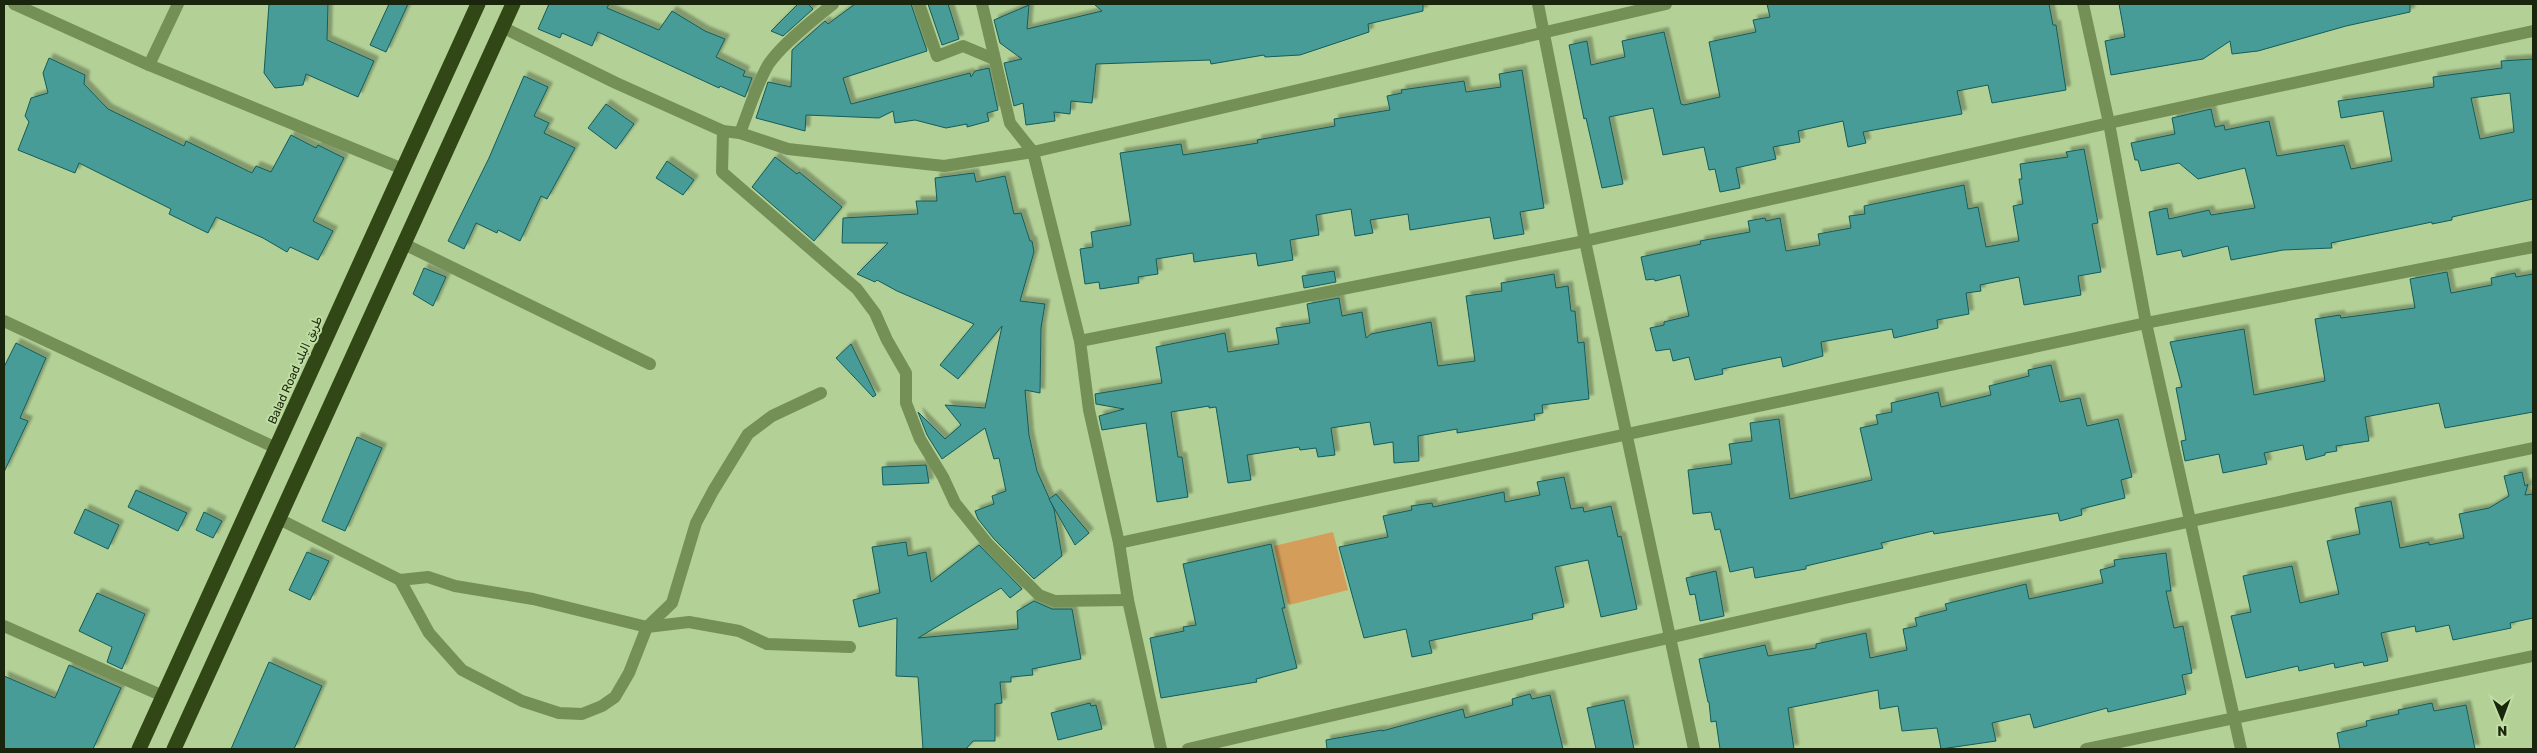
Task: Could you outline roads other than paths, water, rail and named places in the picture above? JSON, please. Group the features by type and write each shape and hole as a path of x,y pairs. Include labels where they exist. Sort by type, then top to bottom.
{"highway":[{"name":"Balad Road طريق البلد","path":"139,749 478,4"},
{"path":"174,749 513,4"}],"street":[{"path":"14,4 149,64 403,169"},
{"path":"149,64 178,4"},
{"path":"740,133 757,88 769,63 810,22 833,4"},
{"path":"919,4 936,56 963,46 994,59"},
{"path":"982,4 1010,123 1033,152 1080,341 1089,410 1119,544 1128,600 1161,749"},
{"path":"1538,4 1585,241 1694,749"},
{"path":"502,27 616,83 723,131 740,133 788,149 944,166 1033,152 1666,4"},
{"path":"2083,4 2109,123 2146,323 2241,749"},
{"path":"1080,341 1585,241 2109,123 2533,31"},
{"path":"723,131 722,172 856,289 875,313 887,340 906,373 906,403 920,439 943,477 955,504 988,544 1040,595 1055,601 1128,600"},
{"path":"404,244 650,364"},
{"path":"1119,544 2146,323 2533,247"},
{"path":"4,321 276,448"},
{"path":"400,580 428,633 462,670 522,701 559,713 582,714 602,706 615,698 629,673 647,627 672,603 696,522 712,491 748,434 772,416 821,394"},
{"path":"1188,749 1671,636 2190,520 2533,448"},
{"path":"279,519 400,580 428,577 455,586 533,599 647,627 689,622 739,632 767,644 850,647"},
{"path":"4,626 163,696"},
{"path":"2086,749 2533,656"}]}
